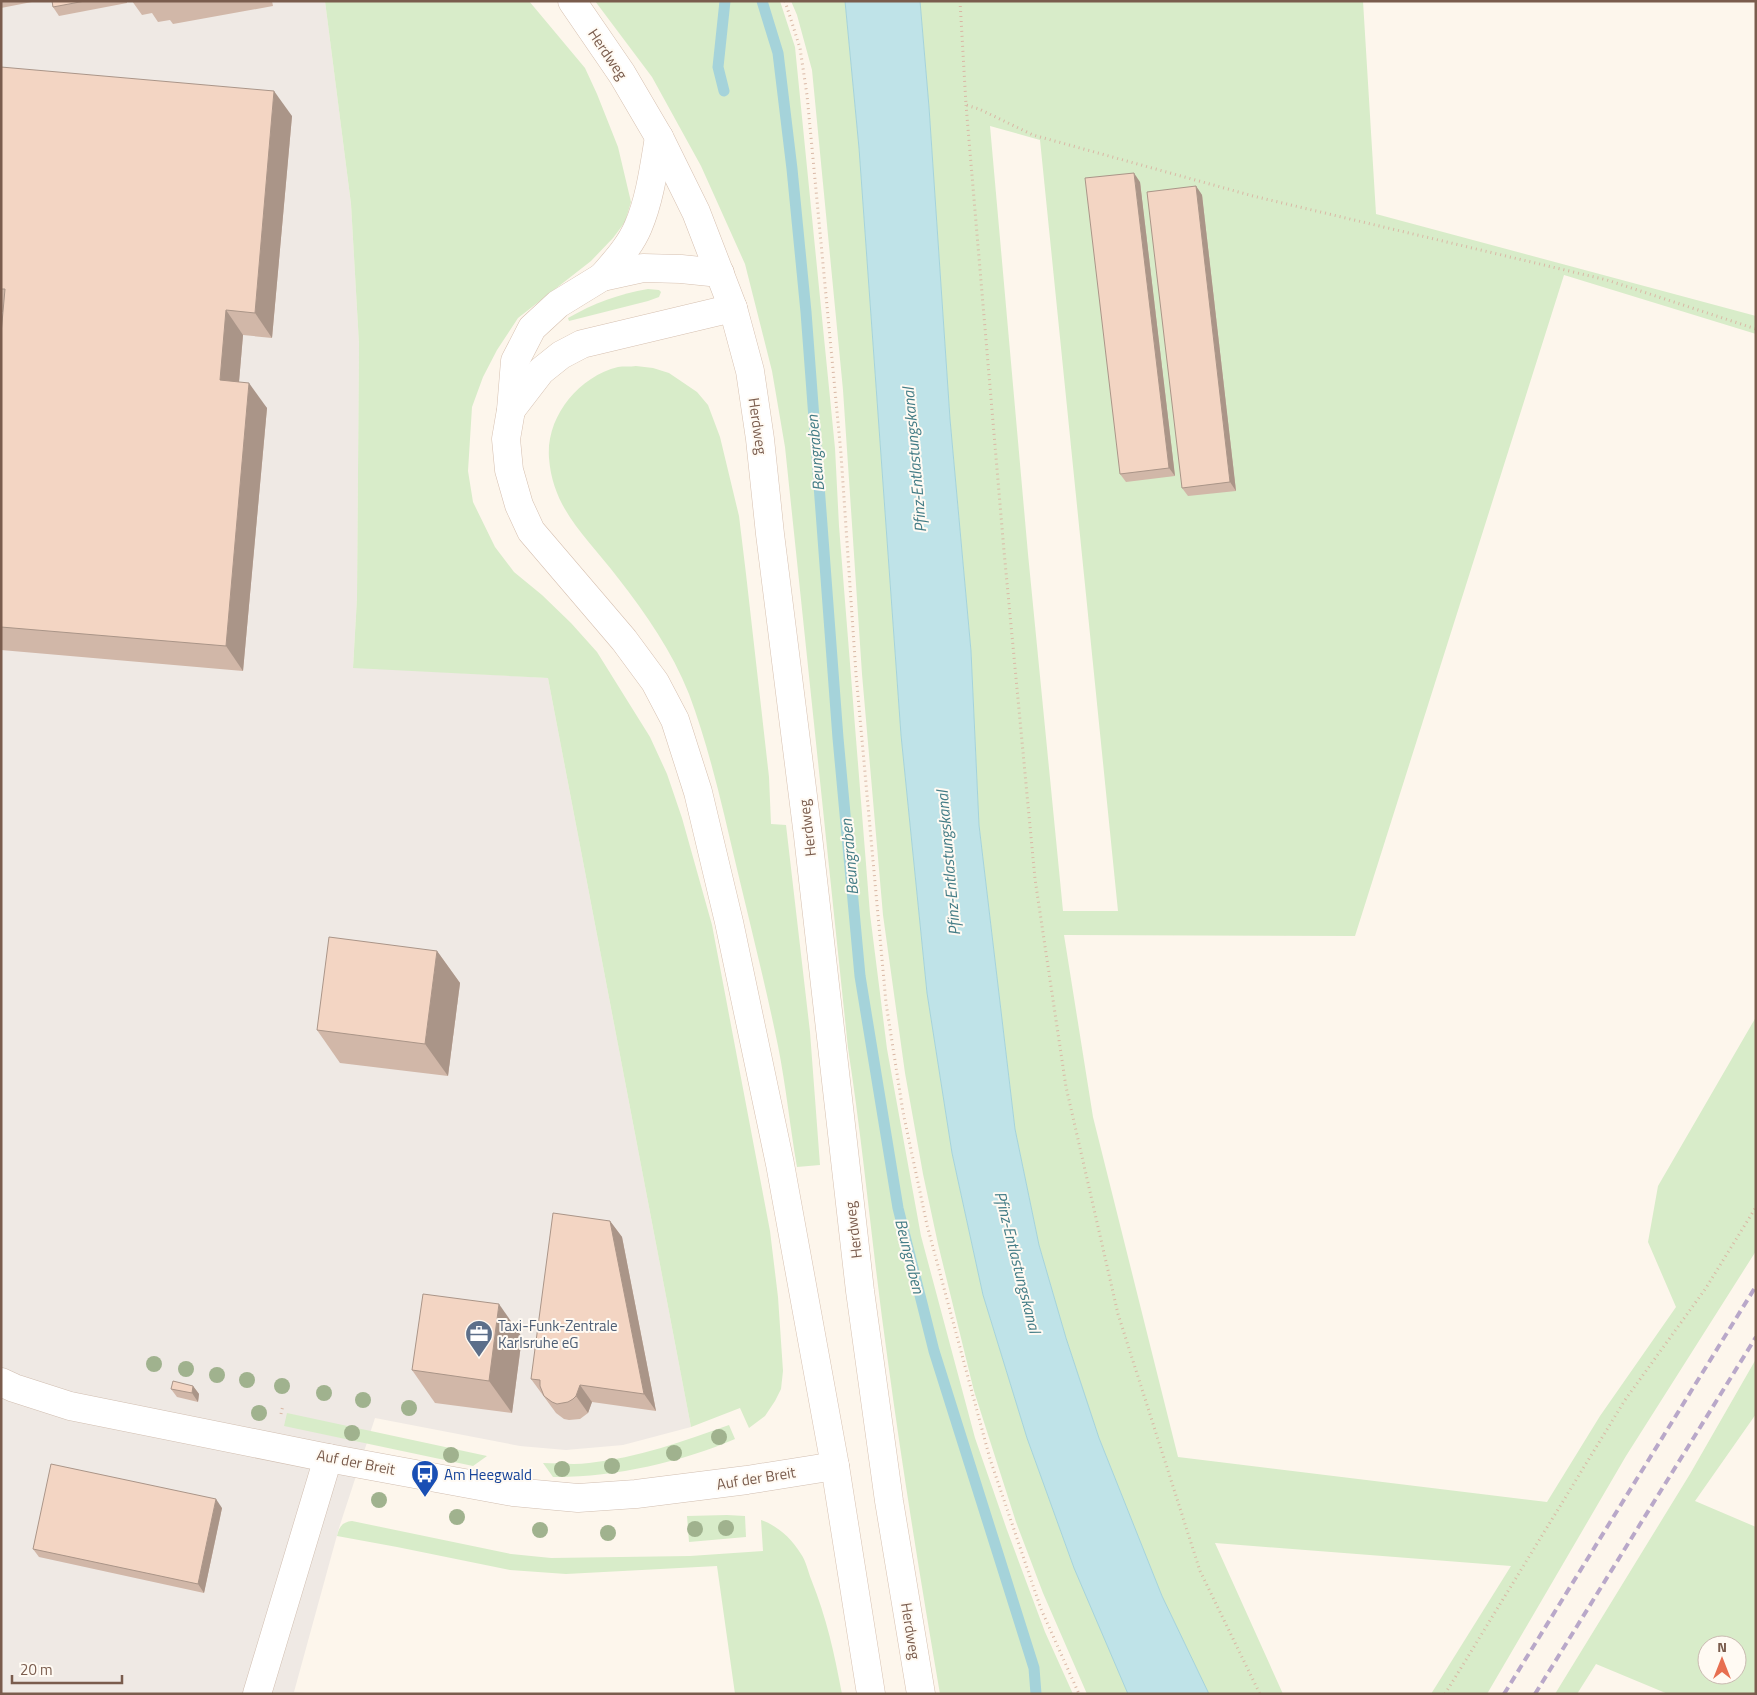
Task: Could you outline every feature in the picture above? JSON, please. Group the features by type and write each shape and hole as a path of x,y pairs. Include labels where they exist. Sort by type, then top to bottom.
{"street":[{"name":"Herdweg","path":"572,1 622,74 660,137 696,212 720,273 733,308 750,371 760,439 808,836 860,1291 889,1501 921,1694"},
{"path":"660,137 650,188 637,228 620,256 602,277 558,304 532,328 515,362 511,410 506,439 509,470 520,505 532,531 624,640 655,682 675,720 698,792 729,922 780,1164 835,1466 870,1694"},
{"path":"602,277 643,268 720,273"},
{"path":"511,410 541,371 561,355 582,344 733,308"},
{"name":"Auf der Breit","path":"1,1382 70,1406 328,1458 514,1492 578,1498 636,1494 835,1466"},
{"path":"257,1694 328,1458"}],"path":[{"path":"785,1 800,48 807,95 841,454 856,674 886,1003 903,1112 927,1225 990,1459 1041,1609 1079,1694"},
{"path":"960,1 966,105 1004,551 1035,879 1066,1087 1124,1333 1200,1570 1260,1694"},
{"path":"966,105 979,109 1033,135 1253,196 1607,280 1756,328"},
{"path":"1445,1694 1625,1400 1706,1288 1756,1207"}],"shaded area":[{"path":"1,1 325,1 351,204 359,344 357,598 353,667 548,678 691,1427 623,1445 566,1450 520,1446 375,1418 339,1528 294,1692 319,1694 1,1694"}],"green space":[{"path":"325,1 529,1 585,68 618,147 631,202 625,222 591,261 518,318 497,350 483,377 472,407 468,471 473,502 495,547 514,572 542,595 597,652 650,737 667,774 682,818 712,925 770,1231 778,1297 783,1371 781,1389 765,1416 749,1428 740,1408 691,1427 548,678 353,668 357,598 359,344 351,204"},
{"path":"595,1 780,1 795,47 835,448 839,526 870,914 887,1049 921,1236 975,1438 1045,1632 1073,1694 940,1694 894,1404 848,1048 785,447 772,371 745,264 701,166 652,77"},
{"path":"791,1 845,1 859,148 901,735 927,993 952,1153 983,1295 1027,1438 1074,1568 1128,1694 1087,1694 1043,1593 1016,1522 974,1391 923,1174 905,1073 883,915 862,674 843,390 812,70 797,15"},
{"path":"920,1 1363,1 1376,214 1756,316 1756,334 1564,275 1355,936 1064,935 1093,1117 1178,1457 1547,1502 1600,1416 1676,1307 1648,1242 1658,1186 1756,1017 1756,1251 1626,1456 1487,1694 1431,1694 1511,1566 1215,1543 1283,1694 1209,1694 1162,1596 1099,1438 1066,1338 1039,1245 1015,1129 979,825 971,651 950,419","holes":["990,126 1040,140 1118,911 1063,911 1028,554"]},
{"path":"648,289 659,290 661,292 659,297 569,321 568,318 587,308 617,296"},
{"path":"636,366 653,368 669,373 697,392 708,405 720,437 739,516 769,777 771,824 786,825 810,1032 820,1165 797,1167 781,1061 768,1002 716,780 689,694 675,663 648,619 565,509 552,477 549,443 559,414 567,401 578,389 603,372 618,367"},
{"path":"1756,1359 1756,1414 1695,1501 1756,1527 1756,1694 1668,1694 1596,1664 1577,1694 1555,1694 1690,1474"},
{"path":"287,1413 487,1456 473,1466 284,1426"},
{"path":"729,1425 735,1439 692,1455 646,1467 598,1475 553,1477 543,1463 583,1464 607,1461 678,1443"},
{"path":"687,1516 745,1516 746,1537 689,1542"},
{"path":"761,1520 784,1533 804,1560 826,1622 842,1694 735,1694 717,1566 566,1574 510,1570 337,1536 342,1525 352,1521 511,1554 551,1558 690,1556 763,1551"}],"water":[{"name":"Pfinz-Entlastungskanal","path":"845,1 920,1 950,419 971,651 979,825 1015,1129 1039,1245 1066,1338 1099,1438 1162,1596 1209,1694 1128,1694 1074,1568 1027,1438 983,1295 952,1153 927,993 901,735 859,148"}],"building":[{"path":"52,1 85,1 53,7"},
{"path":"1,67 274,91 255,313 226,310 220,380 249,383 226,646 1,627 1,334 5,289 1,289"},
{"path":"1134,173 1169,468 1120,474 1085,178"},
{"path":"1196,186 1230,482 1182,488 1147,192"},
{"path":"329,937 437,951 425,1044 317,1030"},
{"path":"553,1213 610,1221 644,1394 580,1385 573,1399 557,1404 544,1396 540,1380 531,1379"},
{"path":"423,1294 499,1304 489,1381 412,1370"},
{"path":"173,1381 193,1386 192,1393 171,1389"},
{"path":"51,1464 216,1499 198,1584 33,1549"}],"waterway":[{"name":"Beungraben","path":"724,91 718,67 725,1"},
{"name":"Beungraben","path":"762,1 778,53 792,169 806,312 838,738 860,976 898,1208 934,1351 1034,1668 1036,1694"}],"railway":[{"path":"1504,1694 1756,1286"},
{"path":"1535,1694 1756,1337"}],"place":[{"name":"Taxi-Funk-Zentrale Karlsruhe eG","path":"479,1358"},
{"name":"Am Heegwald","path":"425,1498"}]}
